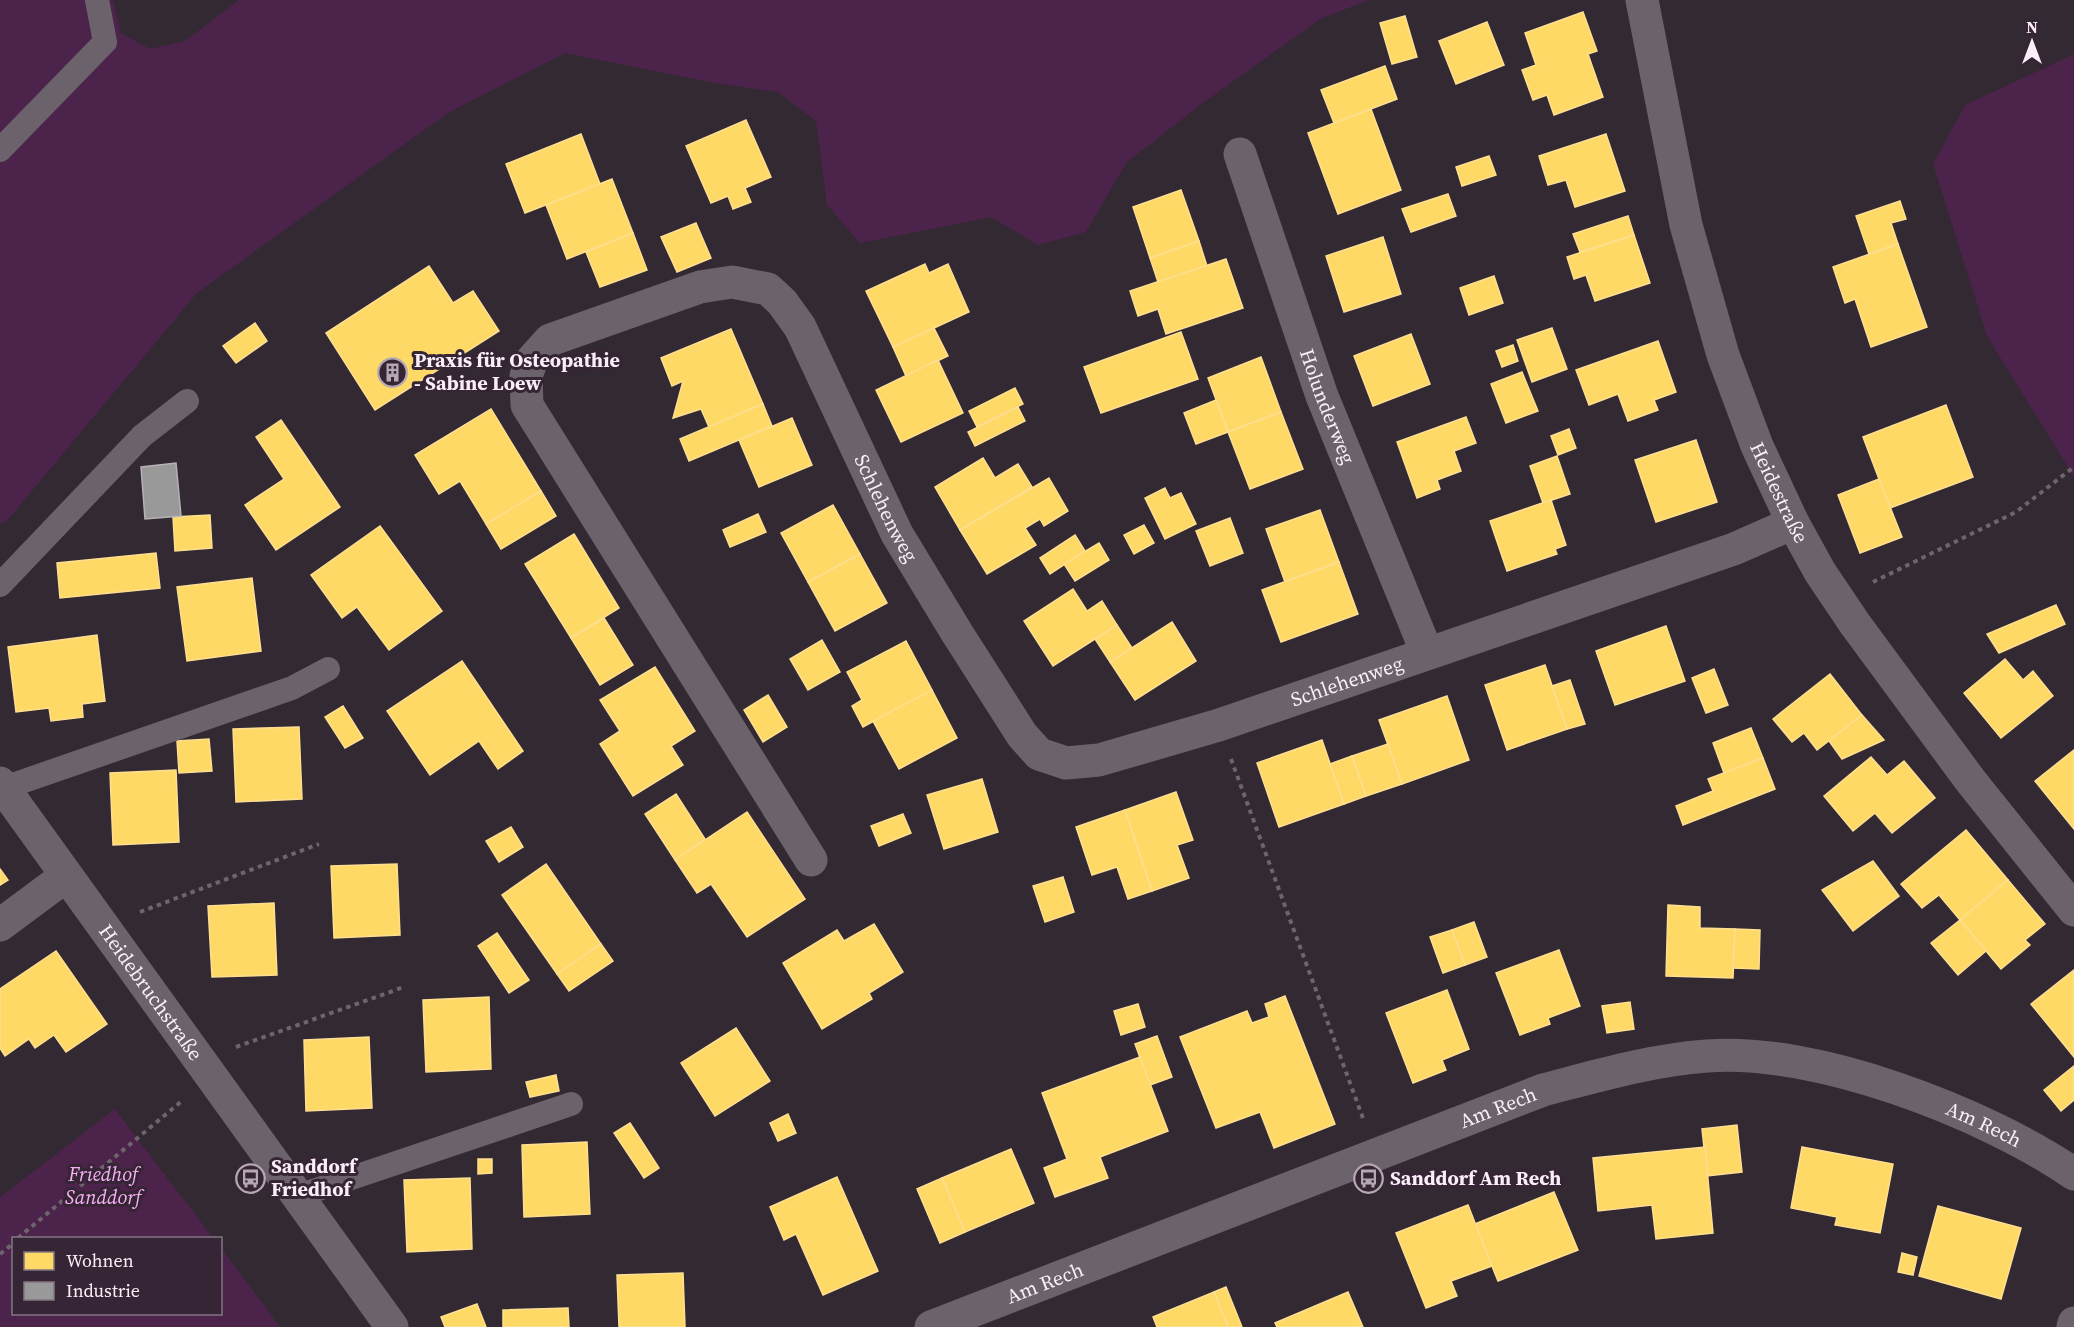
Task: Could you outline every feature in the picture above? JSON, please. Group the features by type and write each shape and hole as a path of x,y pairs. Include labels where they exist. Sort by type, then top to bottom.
{"street":[{"name":"Heidestraße","path":"1642,0 1686,225 1720,344 1758,446 1793,523 1838,599 1970,780 2074,910"},
{"name":"Holunderweg","path":"1240,154 1322,396 1427,653"},
{"name":"Schlehenweg","path":"811,860 527,405 526,376 532,360 550,340 700,287 732,282 768,289 782,302 800,327 897,534 957,633 1022,735 1039,754 1066,763 1099,760 1219,725 1734,549 1793,523"},
{"name":"Heidebruchstraße","path":"2,785 392,1327"},
{"path":"0,925 66,876"},
{"name":"Am Rech","path":"931,1327 1543,1090 1629,1067 1709,1056 1772,1059 1839,1071 1940,1104 2046,1154 2074,1174"},
{"path":"2073,1327 2074,1323"}],"lane":[{"path":"0,150 105,42 97,0"},
{"path":"0,585 142,436 187,401"},
{"name":"Heidebruchstraße","path":"2,785 292,688 328,669"},
{"path":"298,1196 570,1104"}],"path":[{"path":"1838,599 2016,512 2074,467"},
{"path":"1219,725 1376,1153"},
{"path":"103,927 319,844"},
{"path":"20,1237 205,1068 404,987"},
{"path":"0,1254 12,1245"}],"green space":[{"path":"0,0 113,0 121,33 150,49 185,41 239,0 1369,0 1320,19 1203,103 1126,163 1086,232 1038,245 991,217 860,243 827,205 816,121 778,92 720,84 565,53 448,113 197,293 6,522 0,524"},
{"path":"2074,54 2074,477 1987,336 1933,164 1965,105"},
{"name":"Friedhof Sanddorf","path":"115,1109 212,1237 12,1237 12,1315 222,1315 222,1249 280,1327 0,1327 0,1197"}],"building: Wohnen":[{"path":"1583,12 1597,51 1588,54 1603,97 1554,115 1547,95 1533,100 1522,70 1536,65 1525,33"},
{"path":"1405,16 1417,57 1392,64 1380,23"},
{"path":"1487,22 1504,65 1456,84 1439,41"},
{"path":"1385,66 1397,99 1334,123 1321,90"},
{"path":"1371,109 1401,190 1338,214 1308,133"},
{"path":"746,120 771,177 745,188 751,202 733,209 728,196 711,203 686,146"},
{"path":"581,134 600,184 525,213 506,164"},
{"path":"1606,134 1625,191 1575,207 1566,180 1548,185 1539,156"},
{"path":"1489,156 1496,175 1462,186 1456,167"},
{"path":"612,179 633,233 567,259 546,205"},
{"path":"1181,190 1199,241 1150,258 1133,207"},
{"path":"1448,194 1456,216 1411,232 1402,209"},
{"path":"1900,201 1906,219 1891,223 1898,244 1869,254 1856,216"},
{"path":"1628,216 1634,235 1580,252 1573,234"},
{"path":"696,223 711,258 677,272 661,237"},
{"path":"633,233 647,270 600,287 586,252"},
{"path":"1634,235 1650,283 1595,301 1586,275 1574,279 1567,257"},
{"path":"1383,237 1401,294 1344,312 1326,256"},
{"path":"1199,241 1207,266 1158,282 1150,258"},
{"path":"1898,244 1927,327 1871,347 1855,299 1845,303 1833,267"},
{"path":"1226,259 1243,308 1166,334 1158,309 1138,316 1130,291"},
{"path":"925,264 929,273 948,264 969,312 893,347 866,291"},
{"name":"Praxis für Osteopathie - Sabine Loew","path":"429,266 453,303 473,291 499,331 375,410 326,333"},
{"path":"1494,276 1503,303 1469,315 1460,288"},
{"path":"255,323 267,341 236,363 223,346"},
{"path":"934,328 948,356 906,376 893,347"},
{"path":"1552,328 1567,369 1532,382 1517,340"},
{"path":"731,329 763,404 709,427 701,409 673,418 683,381 672,386 661,358"},
{"path":"1181,332 1198,379 1101,413 1084,367"},
{"path":"1411,334 1430,384 1373,406 1354,356"},
{"path":"1658,341 1676,392 1654,400 1658,410 1628,421 1618,394 1589,405 1576,370"},
{"path":"1513,345 1518,361 1502,367 1496,351"},
{"path":"1261,357 1281,412 1228,432 1208,378"},
{"path":"938,360 963,413 901,442 876,390"},
{"path":"1522,372 1538,411 1506,423 1491,384"},
{"path":"1015,388 1023,404 977,427 969,411"},
{"path":"1216,400 1228,432 1196,444 1184,413"},
{"path":"763,404 772,426 689,461 680,439"},
{"path":"1946,405 1973,477 1890,508 1863,437"},
{"path":"1018,407 1025,421 975,446 968,432"},
{"path":"491,409 541,491 486,524 460,481 439,494 415,455"},
{"path":"1281,412 1303,469 1250,489 1228,432"},
{"path":"1466,417 1476,443 1454,451 1461,471 1437,480 1440,489 1417,498 1397,442"},
{"path":"792,418 812,465 759,487 739,440"},
{"path":"281,420 340,507 276,550 245,505 284,479 256,437"},
{"path":"1569,429 1576,448 1558,455 1551,436"},
{"path":"1696,440 1717,502 1656,522 1635,460"},
{"path":"1557,456 1570,494 1543,503 1530,466"},
{"path":"983,458 995,478 1018,464 1032,487 960,530 935,487"},
{"path":"1049,478 1068,511 1044,526 1040,519 1025,528 1036,545 987,574 960,530"},
{"path":"1879,479 1902,537 1860,553 1838,495"},
{"path":"1165,488 1170,498 1181,493 1196,524 1165,539 1145,498"},
{"path":"541,491 556,516 501,549 486,524"},
{"path":"1551,500 1566,545 1555,549 1557,554 1507,571 1490,521"},
{"path":"833,505 860,554 808,582 781,533"},
{"path":"1320,510 1339,562 1285,582 1266,529"},
{"path":"758,514 766,532 730,547 723,530"},
{"path":"210,515 212,548 175,551 173,517"},
{"path":"1230,518 1243,553 1210,566 1196,531"},
{"path":"1144,525 1154,543 1134,554 1124,535"},
{"path":"380,526 442,611 389,650 357,607 342,618 311,575"},
{"path":"574,534 619,608 571,638 525,564"},
{"path":"1075,535 1085,551 1050,574 1040,558"},
{"path":"1099,543 1109,560 1075,581 1064,564"},
{"path":"156,553 160,588 60,598 57,563"},
{"path":"860,554 887,603 835,631 808,582"},
{"path":"1339,562 1358,614 1281,642 1262,590"},
{"path":"252,578 261,651 187,661 177,587"},
{"path":"1073,589 1087,611 1102,601 1117,625 1053,666 1024,621"},
{"path":"2056,605 2065,624 1999,653 1987,634"},
{"path":"604,618 633,665 600,685 571,638"},
{"path":"1172,622 1196,661 1135,700 1110,662"},
{"path":"1117,625 1132,648 1110,662 1095,639"},
{"path":"1666,626 1685,681 1615,705 1596,651"},
{"path":"97,635 105,701 82,704 83,717 51,721 49,708 16,712 8,647"},
{"path":"822,640 840,672 808,690 790,659"},
{"path":"906,641 932,690 863,727 852,706 862,700 847,672"},
{"path":"2005,659 2023,680 2033,671 2053,696 2001,738 1964,693"},
{"path":"462,661 523,751 498,769 479,741 430,775 387,711"},
{"path":"1545,665 1567,729 1507,750 1485,685"},
{"path":"655,667 695,731 671,746 683,765 633,796 600,744 620,731 600,700"},
{"path":"1714,669 1728,705 1706,713 1692,678"},
{"path":"1830,674 1862,715 1817,750 1804,733 1792,742 1773,719"},
{"path":"1570,680 1585,724 1567,729 1552,686"},
{"path":"932,690 957,738 899,769 873,721"},
{"path":"768,695 787,727 763,742 744,710"},
{"path":"1447,696 1469,760 1402,784 1379,720"},
{"path":"343,706 363,738 345,748 325,717"},
{"path":"1862,715 1884,740 1842,759 1829,741"},
{"path":"299,727 302,799 236,802 233,729"},
{"path":"1751,728 1763,758 1724,773 1713,743"},
{"path":"209,739 212,771 179,773 177,741"},
{"path":"1322,740 1344,804 1279,827 1257,763"},
{"path":"1388,744 1402,784 1366,796 1352,756"},
{"path":"2074,750 2074,829 2035,781"},
{"path":"1352,756 1366,796 1344,804 1330,764"},
{"path":"1871,757 1887,775 1904,761 1935,798 1892,833 1875,813 1853,831 1824,796"},
{"path":"1763,758 1775,789 1683,825 1676,806 1713,791 1708,779"},
{"path":"176,770 179,842 113,845 110,773"},
{"path":"982,779 998,832 944,849 927,795"},
{"path":"1176,792 1193,840 1177,845 1189,878 1152,891 1125,810"},
{"path":"676,794 705,839 675,860 645,814"},
{"path":"1125,810 1152,891 1128,899 1117,867 1092,875 1076,827"},
{"path":"747,812 805,899 747,937 711,884 697,893 675,860"},
{"path":"903,814 911,833 879,846 871,826"},
{"path":"511,827 523,847 499,862 486,841"},
{"path":"1966,830 2008,880 1960,920 1939,895 1922,908 1901,884"},
{"path":"1873,861 1899,896 1853,931 1822,890"},
{"path":"397,864 400,935 334,938 331,866"},
{"path":"546,864 601,944 557,974 502,895"},
{"path":"0,869 8,880 0,885"},
{"path":"1063,877 1074,912 1045,922 1033,886"},
{"path":"2008,880 2045,924 2025,940 2030,945 2001,969 1960,920"},
{"path":"274,903 277,975 212,977 208,906"},
{"path":"1668,905 1700,907 1700,928 1735,929 1733,978 1666,976"},
{"path":"1960,920 1986,951 1958,975 1931,943"},
{"path":"1474,922 1487,957 1465,965 1452,930"},
{"path":"874,924 903,972 869,993 872,999 822,1029 783,963 837,930 844,941"},
{"path":"1735,929 1760,930 1759,969 1733,968"},
{"path":"1452,930 1465,965 1443,973 1430,937"},
{"path":"497,933 529,980 509,993 478,946"},
{"path":"601,944 613,961 569,991 557,974"},
{"path":"1559,950 1580,1006 1548,1018 1550,1024 1520,1035 1496,973"},
{"path":"56,951 107,1024 66,1052 54,1035 35,1048 29,1039 5,1056 0,1048 0,989"},
{"path":"2074,970 2074,1057 2031,1004"},
{"path":"1447,990 1469,1049 1442,1060 1446,1070 1413,1083 1386,1013"},
{"path":"1285,996 1335,1124 1274,1148 1260,1112 1216,1128 1180,1037 1247,1011 1252,1023 1269,1017 1265,1004"},
{"path":"489,997 491,1069 426,1072 423,1000"},
{"path":"1630,1002 1634,1029 1607,1033 1602,1006"},
{"path":"1138,1004 1145,1027 1121,1035 1114,1011"},
{"path":"736,1028 770,1081 715,1116 681,1063"},
{"path":"1157,1036 1172,1077 1150,1085 1135,1044"},
{"path":"369,1037 372,1108 306,1111 304,1040"},
{"path":"1140,1057 1168,1131 1100,1157 1108,1178 1055,1197 1044,1168 1067,1159 1042,1093"},
{"path":"2074,1066 2074,1100 2061,1111 2044,1090"},
{"path":"556,1075 559,1091 530,1097 526,1082"},
{"path":"788,1114 796,1133 778,1141 770,1123"},
{"path":"630,1123 659,1168 644,1178 614,1133"},
{"path":"1737,1125 1742,1172 1707,1176 1702,1129"},
{"path":"587,1142 590,1214 524,1217 522,1145"},
{"path":"1705,1147 1713,1233 1656,1239 1652,1205 1598,1211 1593,1158"},
{"path":"1802,1147 1893,1164 1880,1233 1835,1225 1837,1217 1791,1208"},
{"path":"1011,1149 1034,1203 965,1232 942,1178"},
{"path":"478,1159 492,1159 492,1173 478,1174"},
{"path":"837,1177 878,1271 823,1295 796,1234 784,1240 770,1207"},
{"path":"470,1178 472,1249 407,1252 404,1180"},
{"path":"942,1178 965,1232 940,1243 917,1189"},
{"path":"1554,1192 1578,1250 1498,1281 1475,1224"},
{"path":"1468,1205 1492,1266 1451,1281 1457,1296 1426,1308 1396,1233"},
{"path":"1938,1206 2021,1228 2001,1299 1919,1276"},
{"path":"1902,1253 1917,1257 1913,1275 1898,1272"},
{"path":"683,1273 685,1327 619,1327 617,1275"},
{"path":"1226,1287 1242,1327 1228,1327 1214,1292"},
{"path":"1214,1292 1228,1327 1157,1327 1153,1317"},
{"path":"1348,1292 1363,1327 1277,1327 1275,1323"},
{"path":"477,1304 486,1327 445,1327 441,1317"},
{"path":"568,1308 569,1327 503,1327 503,1310"}],"building: Industrie":[{"path":"176,463 181,516 145,519 141,467"}],"place":[{"name":"Praxis für Osteopathie - Sabine Loew","path":"393,372"},
{"name":"Sanddorf Friedhof","path":"250,1178"},
{"name":"Sanddorf Am Rech","path":"1369,1178"}]}
